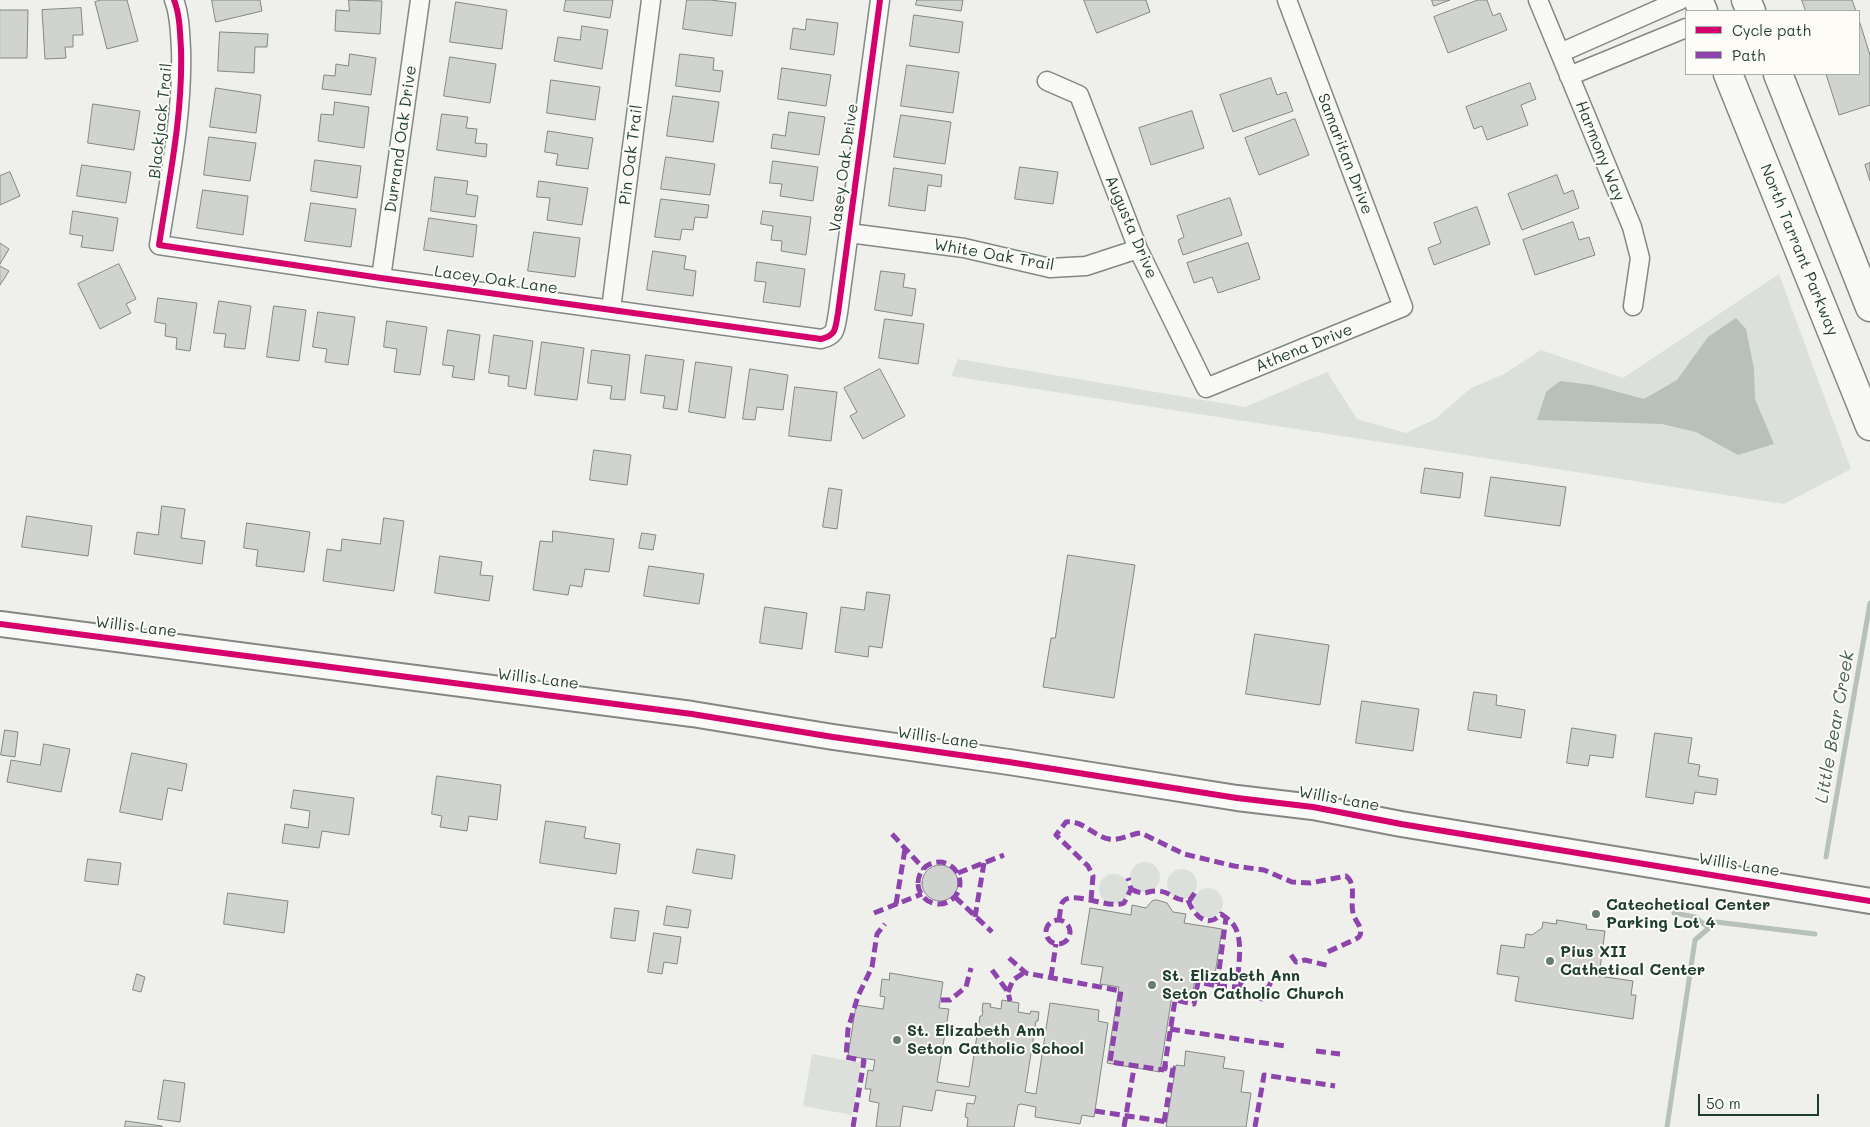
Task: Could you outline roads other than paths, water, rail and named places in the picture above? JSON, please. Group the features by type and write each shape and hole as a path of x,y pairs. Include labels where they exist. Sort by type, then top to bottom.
{"main road":[{"name":"North Tarrant Parkway","path":"1728,75 1870,426"},
{"path":"1778,75 1870,307"}],"street":[{"name":"Blackjack Trail","path":"159,245 174,147 182,74 177,7 174,0"},
{"name":"Durrand Oak Drive","path":"381,278 420,0"},
{"name":"Pin Oak Trail","path":"611,310 651,0"},
{"name":"Vasey Oak Drive","path":"829,337 834,334 838,313 880,0"},
{"name":"Samaritan Drive","path":"1287,0 1403,307"},
{"name":"Harmony Way","path":"1538,0 1632,227 1640,258 1633,306"},
{"path":"1560,53 1680,0"},
{"path":"1569,76 1685,28"},
{"name":"Augusta Drive","path":"1046,81 1079,96 1138,248 1206,388"},
{"name":"White Oak Trail","path":"849,233 964,248 1050,268 1086,266 1138,248"},
{"name":"Lacey Oak Lane","path":"159,245 821,339 829,337"},
{"name":"Athena Drive","path":"1206,388 1403,307"},
{"name":"Willis Lane","path":"0,624 682,713 1237,798 1313,807 1401,824 1870,901"}],"waterway":[{"name":"Little Bear Creek","path":"1826,857 1870,603"},
{"path":"1674,913 1695,917 1709,928"},
{"name":"Little Bear Creek","path":"1667,1127 1695,940 1716,922 1815,934"}],"place":[{"name":"Catechetical Center Parking Lot 4","path":"1596,914"},
{"name":"Pius XII Cathetical Center","path":"1550,961"},
{"name":"St. Elizabeth Ann Seton Catholic Church","path":"1152,985"},
{"name":"St. Elizabeth Ann Seton Catholic School","path":"897,1040"}]}
